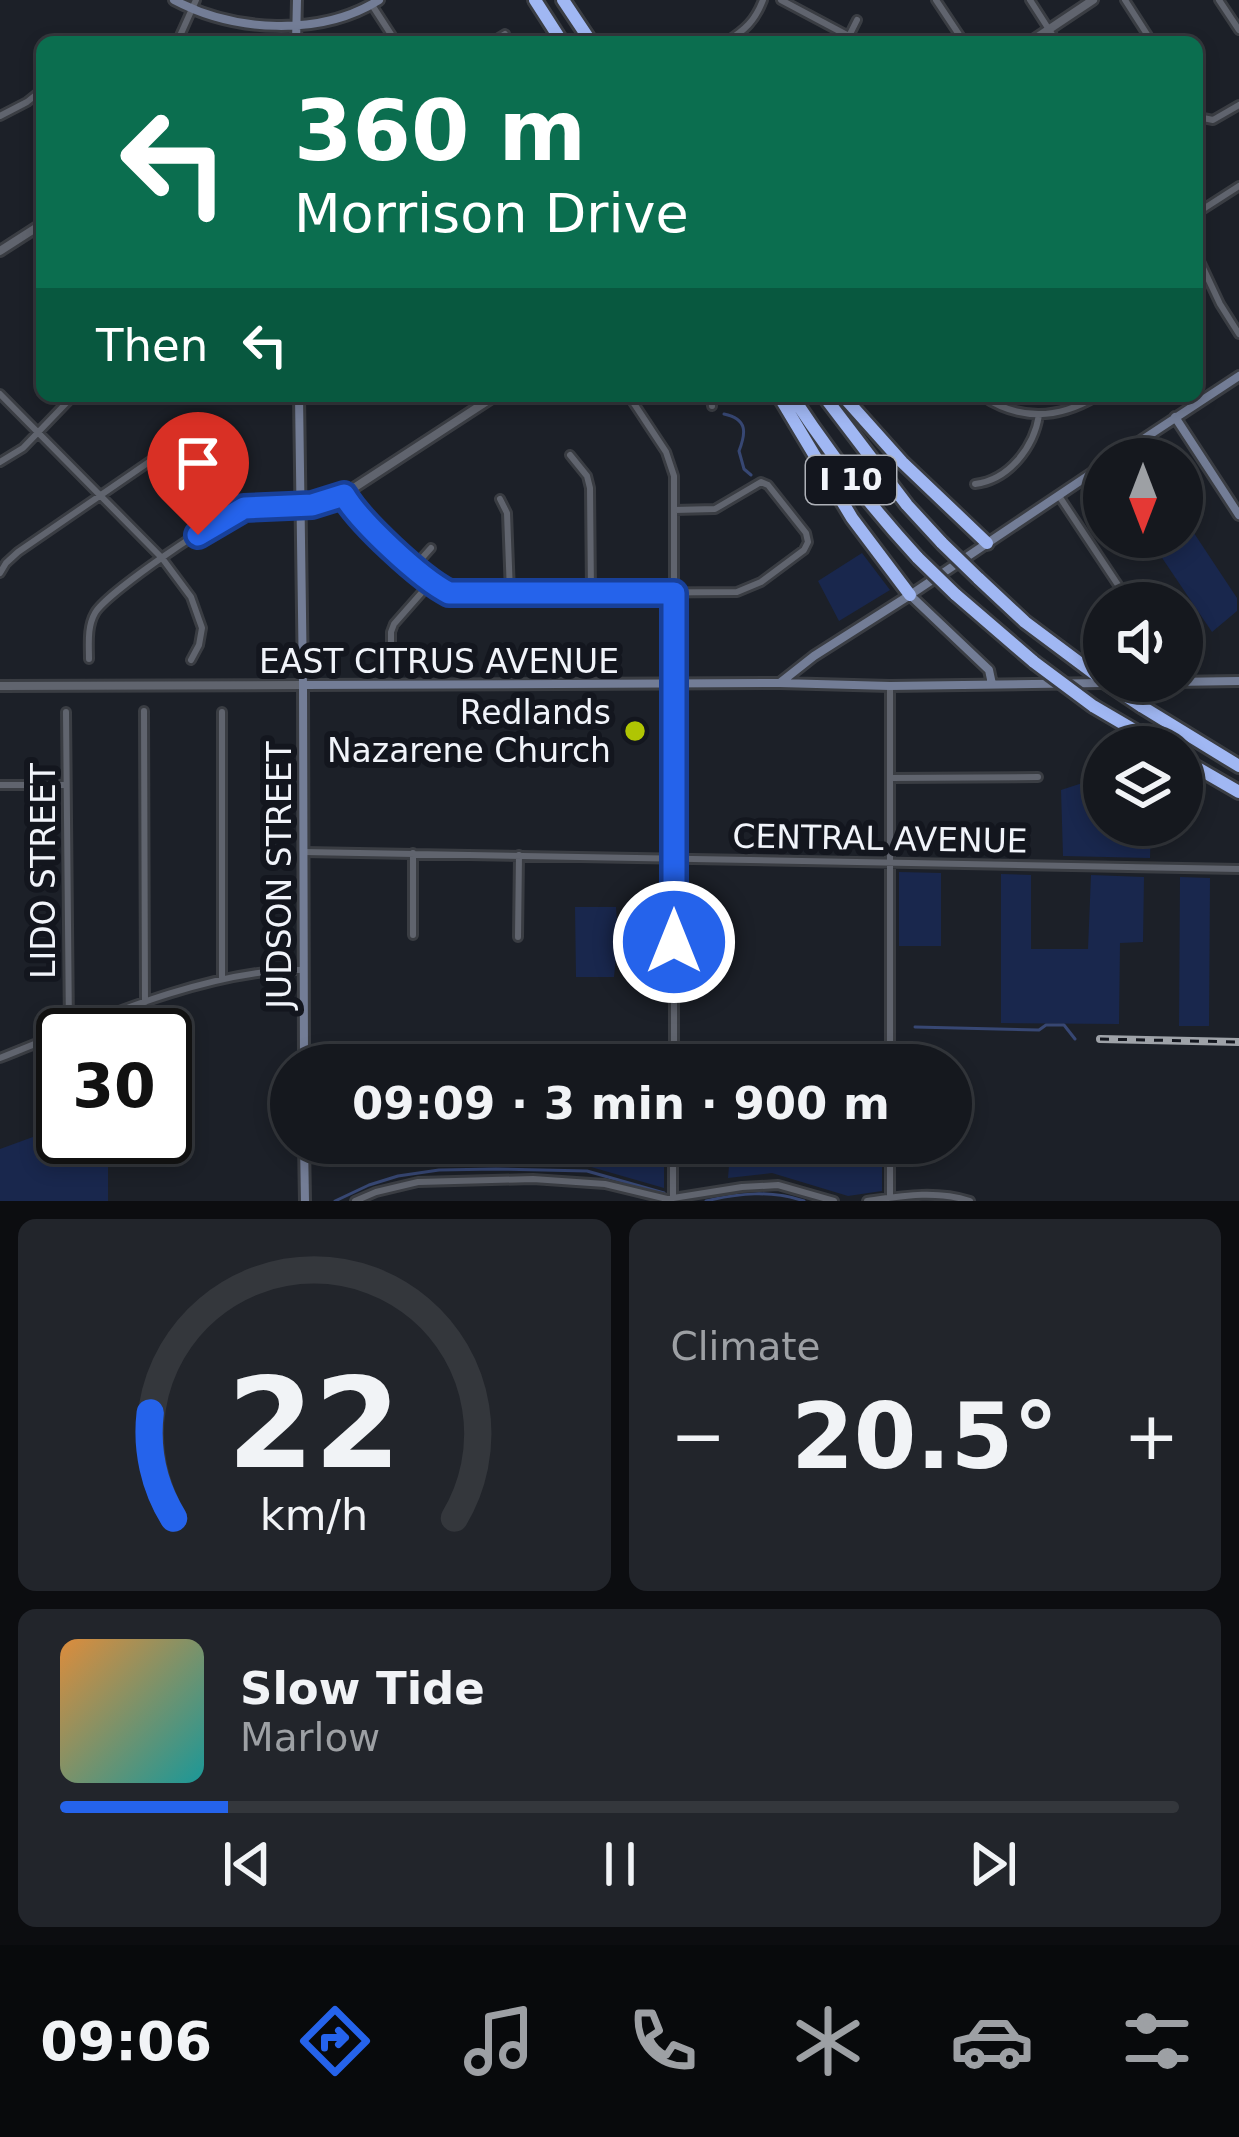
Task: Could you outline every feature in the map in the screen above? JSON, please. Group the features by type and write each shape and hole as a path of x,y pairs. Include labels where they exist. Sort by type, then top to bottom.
{"highway":[{"path":"535,0 558,36"},
{"path":"563,0 587,36"},
{"path":"783,402 852,518 910,595"},
{"name":"I 10","path":"796,402 830,453 918,558 1034,662 1128,726"},
{"name":"I 10","path":"829,402 942,543 1025,622 1083,666"},
{"path":"848,402 902,462 987,543"},
{"name":"I 10","path":"1135,702 1239,766"},
{"path":"1203,771 1239,792"}],"main road":[{"path":"174,0 226,21 296,24 338,18 376,2"},
{"path":"296,0 296,36"},
{"path":"1203,399 1239,376"},
{"name":"JUDSON STREET","path":"299,402 304,1044"},
{"path":"1144,438 1198,402"},
{"path":"1175,417 1239,514"},
{"path":"780,683 1083,479"},
{"path":"910,595 988,670 992,685"},
{"name":"EAST CITRUS AVENUE","path":"1203,682 1239,681"},
{"name":"EAST CITRUS AVENUE","path":"303,685 1083,684"},
{"path":"304,1164 304,1201"}],"street":[{"path":"736,36 756,18 763,0"},
{"path":"781,0 843,36"},
{"path":"936,0 960,36"},
{"path":"1030,0 1053,36"},
{"path":"1039,36 1093,0"},
{"path":"1125,0 1148,36"},
{"path":"1219,0 1239,30"},
{"path":"376,2 393,36"},
{"path":"180,36 194,5"},
{"path":"849,36 857,20"},
{"path":"0,116 36,95"},
{"path":"1203,118 1213,120 1239,105"},
{"path":"1203,209 1239,186"},
{"path":"0,251 36,228"},
{"path":"1203,268 1239,334"},
{"path":"0,394 162,558 191,597 201,620 201,637 191,660"},
{"path":"0,462 23,448 67,402"},
{"path":"89,659 95,613 162,558 244,508 322,503 344,495 486,402"},
{"path":"633,402 670,462 674,510 674,1044"},
{"path":"994,402 1011,411 1040,415 1087,402"},
{"path":"975,484 987,482 1018,459 1032,440 1040,415"},
{"path":"0,573 11,558 165,451"},
{"path":"570,455 587,476 590,488 591,593"},
{"path":"344,495 360,519 431,582 454,594 737,592 804,550 808,542 806,533 761,482 716,509 674,510"},
{"path":"1058,496 1116,582"},
{"path":"500,499 507,513 510,593"},
{"path":"414,567 431,548"},
{"path":"391,656 394,624 431,582"},
{"name":"EAST CITRUS AVENUE","path":"0,686 303,685"},
{"path":"890,686 890,1044"},
{"path":"144,711 145,1002"},
{"name":"LIDO STREET","path":"67,712 68,1008"},
{"path":"222,712 222,980"},
{"path":"891,778 1038,777"},
{"path":"0,784 66,785"},
{"name":"CENTRAL AVENUE","path":"304,852 1239,869"},
{"path":"413,853 413,935"},
{"path":"518,937 519,855"},
{"path":"128,1008 222,980 303,970"},
{"path":"0,1058 36,1043"},
{"path":"673,1199 674,1164"},
{"path":"890,1164 890,1196"},
{"path":"355,1201 418,1182 532,1179 592,1183 667,1199 785,1186 833,1201"},
{"path":"867,1201 890,1196 950,1196 970,1201"}],"shaded area":[{"path":"1203,547 1237,598 1237,611 1212,632 1203,619 1203,582 1178,582 1162,558 1203,558"},
{"path":"862,553 890,590 839,621 818,581"},
{"path":"1083,783 1083,846 1150,846 1150,858 1063,856 1061,790"},
{"path":"899,872 941,873 941,946 899,946"},
{"path":"1001,874 1031,875 1031,949 1088,949 1091,875 1144,877 1143,942 1120,943 1119,1024 1001,1023"},
{"path":"1180,877 1210,878 1209,1026 1179,1026"},
{"path":"575,907 616,907 617,922 667,923 668,958 616,956 614,977 576,977"},
{"path":"36,1136 36,1164 108,1164 108,1201 0,1201 0,1149"},
{"path":"664,1164 664,1188 591,1167 574,1167"},
{"path":"729,1164 882,1164 882,1191 848,1196 772,1173 728,1178"}],"waterway":[{"path":"724,414 737,419 743,428 739,451 751,475"},
{"path":"915,1027 1039,1030 1064,1025 1075,1039"},
{"path":"335,1201 398,1176 439,1170 587,1171 664,1193"},
{"path":"706,1201 755,1194 804,1201"}],"railway":[{"path":"1100,1039 1239,1042"}],"place":[{"name":"Redlands Nazarene Church","path":"635,731"}],"route":[{"path":"198,535 244,508 312,505 344,495 360,519 449,593 674,593 674,942"}]}
